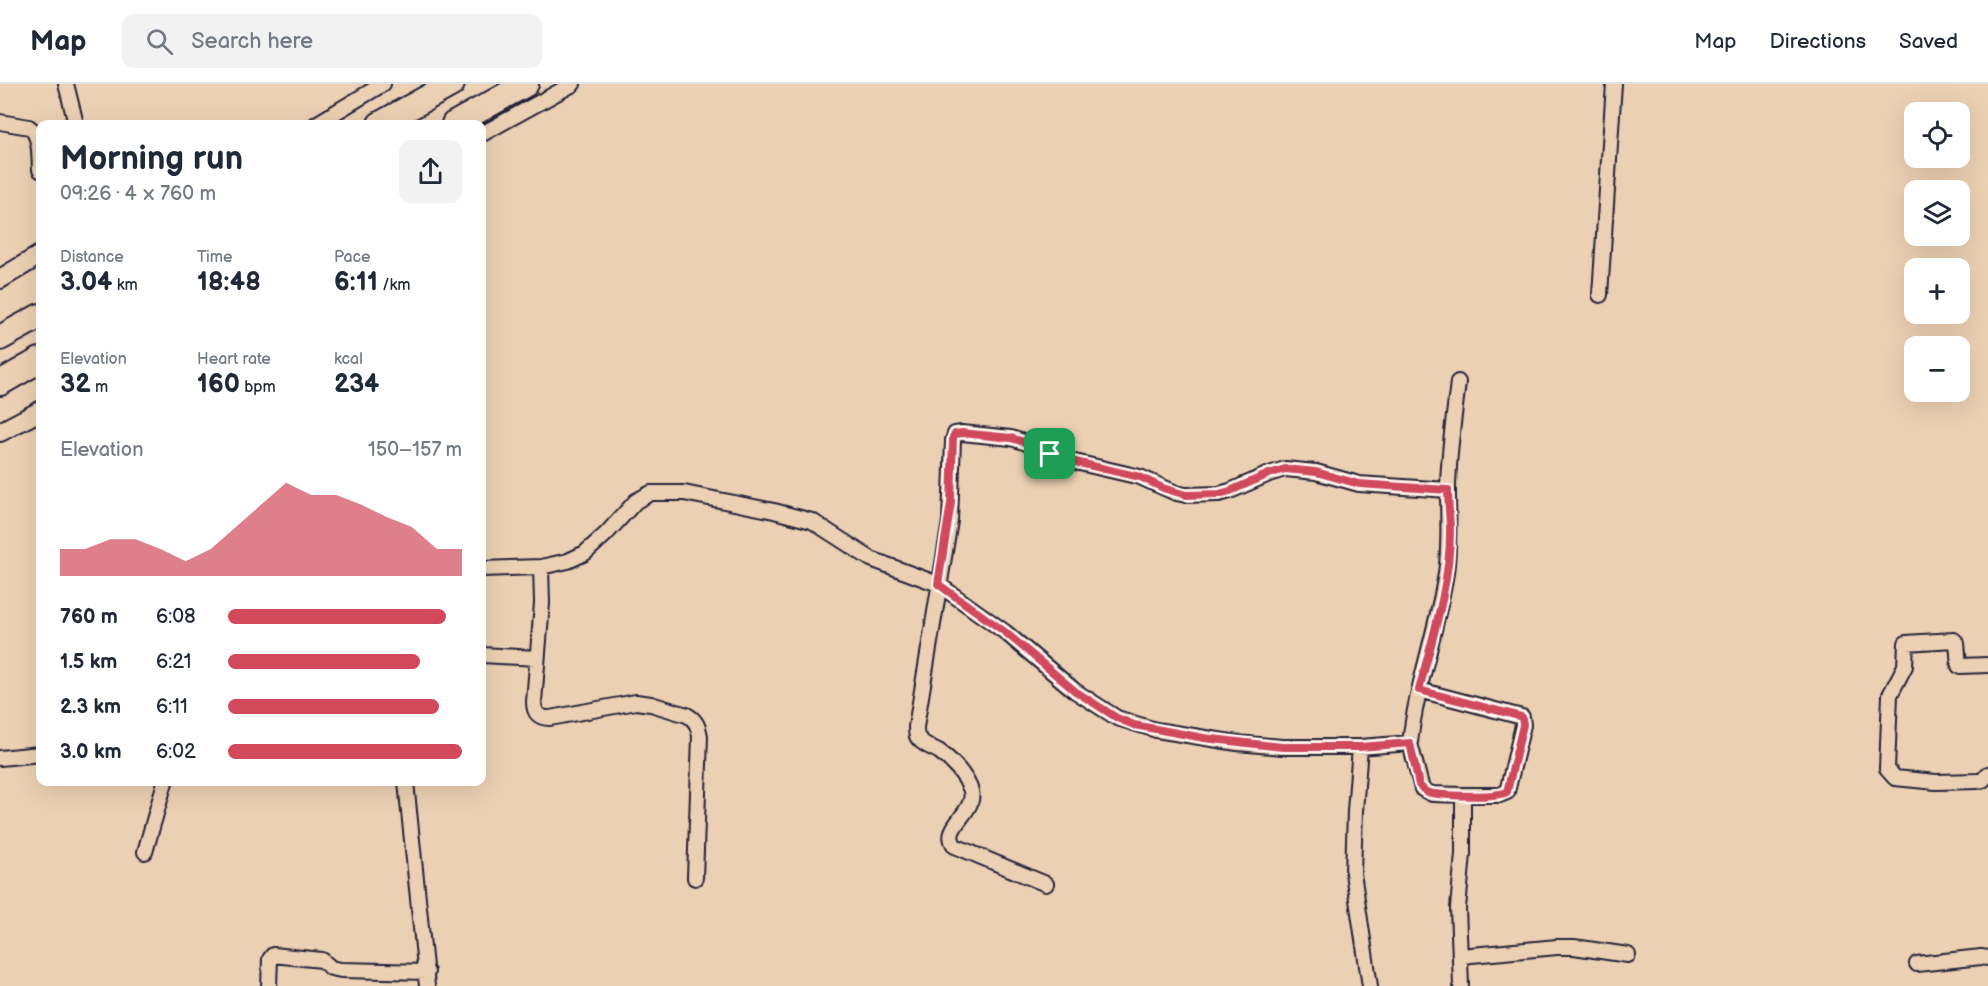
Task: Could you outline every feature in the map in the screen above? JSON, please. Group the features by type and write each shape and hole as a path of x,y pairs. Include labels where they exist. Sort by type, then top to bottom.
{"highway":[{"path":"387,120 452,84"},
{"path":"461,120 526,84"},
{"path":"0,338 36,318"},
{"path":"0,383 36,362"}],"street":[{"path":"74,120 66,84 81,84"},
{"path":"323,120 383,84"},
{"path":"486,132 573,84"},
{"path":"1600,295 1614,84"},
{"path":"0,122 29,127 36,135"},
{"path":"0,279 36,257"},
{"path":"1419,690 1522,717 1523,725 1507,792 1500,795 1432,794 1422,789 1410,743 1419,690 1441,604 1446,571 1450,533 1448,490 1458,382"},
{"path":"0,432 36,413"},
{"path":"1046,884 960,849 952,842 952,831 972,803 972,791 955,765 939,751 918,739 916,727 951,512 953,440 957,433 1011,438 1030,444 1058,458 1140,477 1163,488 1186,495 1219,494 1285,469 1316,472 1359,484 1448,490"},
{"path":"486,569 541,567 568,561 585,553 642,496 651,493 684,493 812,521 871,559 938,584 1005,632 1075,691 1117,718 1134,725 1237,743 1301,747 1360,747 1410,743"},
{"path":"541,567 542,603 534,709 538,715 543,718 645,702 687,715 696,723 700,736 695,878"},
{"path":"1988,665 1959,666 1957,644 1954,640 1906,643 1905,666 1890,695 1887,769 1895,778 1936,782 1978,782 1988,774"},
{"path":"486,655 537,658"},
{"path":"1360,747 1353,873 1370,986"},
{"path":"0,758 36,754"},
{"path":"145,852 164,786"},
{"path":"269,986 270,959 273,955 322,960 331,968 341,970 427,979 406,786"},
{"path":"1461,986 1458,908 1463,854 1463,795"},
{"path":"1461,956 1557,946 1574,946 1628,955"},
{"path":"1917,964 1988,958"}],"route":[{"path":"955,434 1011,438 1050,454 1058,458 1125,472 1186,495 1219,494 1240,488 1285,469 1316,472 1359,484 1448,490 1450,533 1446,571 1441,604 1419,690 1522,717 1523,725 1507,792 1500,795 1463,795 1426,792 1419,785 1410,743 1320,748 1282,747 1204,738 1134,725 1117,718 1075,691 1005,632 938,584 950,521 953,437 955,434"}]}
